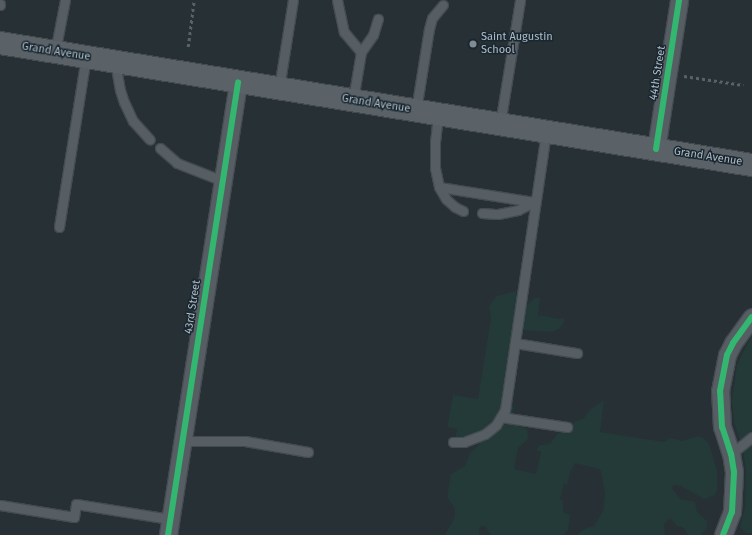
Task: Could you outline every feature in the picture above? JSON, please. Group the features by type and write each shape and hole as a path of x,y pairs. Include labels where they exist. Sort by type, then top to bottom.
{"main road":[{"name":"Grand Avenue","path":"0,43 752,165"}],"street":[{"name":"44th Street","path":"656,149 679,0"},
{"name":"43rd Street","path":"169,527 238,82"},
{"path":"723,535 732,512 734,472 720,409 721,385 727,354 752,317"}],"lane":[{"path":"55,52 65,0"},
{"path":"279,88 292,0"},
{"path":"337,0 344,32 361,52"},
{"path":"500,124 520,0"},
{"path":"416,110 429,29 432,18 443,5"},
{"path":"353,100 361,52 373,35 378,19"},
{"path":"59,227 86,57"},
{"path":"114,62 124,102 133,121 150,140"},
{"path":"438,114 435,141 435,168 439,187 446,199 463,211"},
{"path":"453,442 464,442 485,434 496,425 505,410 534,202 546,131"},
{"path":"160,148 177,163 223,181"},
{"path":"439,187 534,202"},
{"path":"482,214 498,214 518,210 534,202"},
{"path":"515,343 577,353"},
{"path":"501,417 567,427"},
{"path":"731,454 752,436"},
{"path":"182,441 245,441 308,452"},
{"path":"0,505 74,517 76,504 169,527"}],"path":[{"path":"188,47 194,0"},
{"path":"668,73 743,85"}],"green space":[{"path":"516,291 521,317 529,303 535,298 540,298 538,315 560,319 563,318 565,320 559,329 552,332 523,330 519,343 509,352 517,362 510,395 514,409 508,418 509,421 515,425 527,429 528,436 528,439 518,448 514,469 536,474 541,452 536,450 540,445 550,444 558,433 568,430 574,422 584,418 590,410 604,400 600,432 664,442 670,438 682,441 699,436 705,439 709,444 717,471 717,490 715,495 704,499 681,486 674,485 671,488 681,499 695,502 697,512 707,521 707,528 701,535 688,535 684,528 677,526 670,518 664,525 665,535 577,535 584,529 594,526 603,511 605,493 601,471 599,469 575,463 570,473 567,485 564,484 560,499 563,501 563,512 570,515 568,530 563,535 491,535 485,526 482,526 479,528 479,535 445,535 455,517 455,509 447,497 451,474 465,466 470,453 479,445 481,440 455,440 457,429 447,427 453,395 478,399 491,318 489,306 497,296"},
{"path":"752,335 752,533 746,533 740,527 745,508 746,469 743,450 734,422 732,400 737,365"}],"cycle path":[{"path":"656,149 679,0"},
{"path":"168,535 238,82"},
{"path":"723,535 732,512 734,472 731,454 722,427 720,391 727,355 733,343 752,317"}],"place":[{"name":"Saint Augustin School","path":"473,44"}]}
